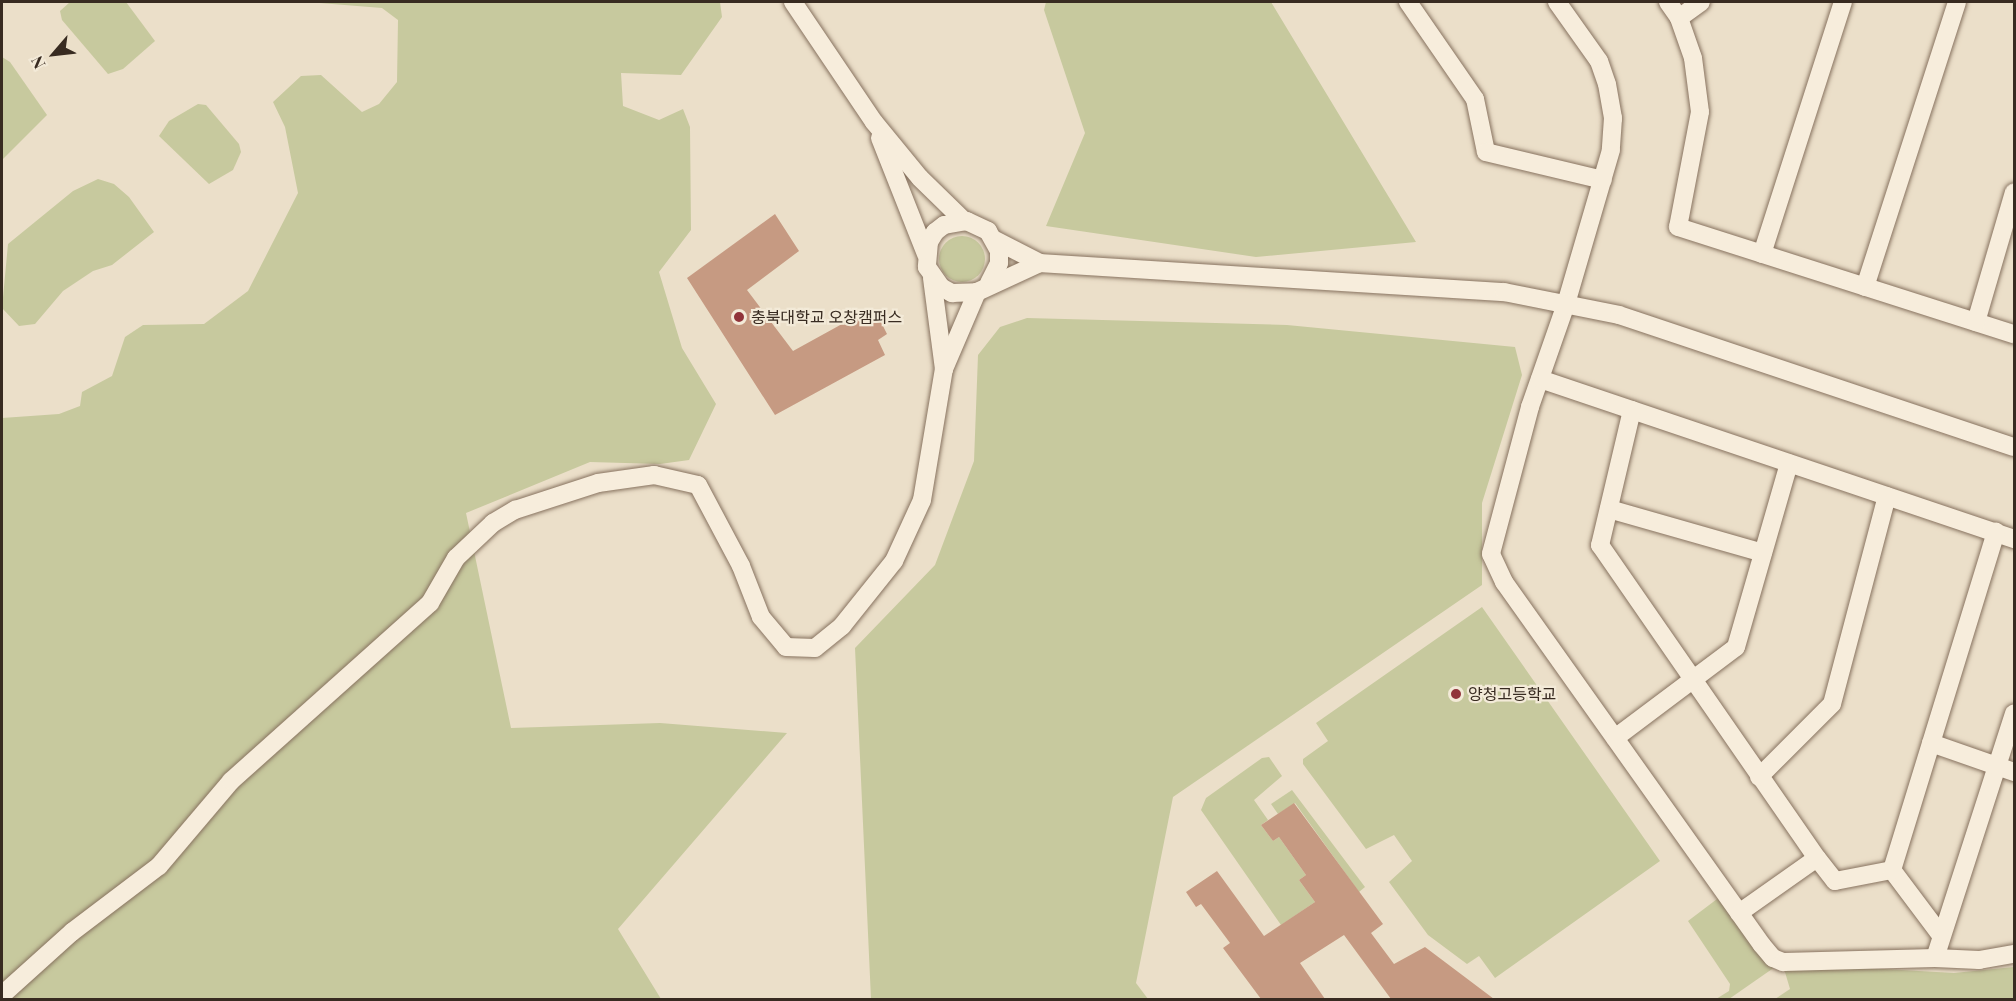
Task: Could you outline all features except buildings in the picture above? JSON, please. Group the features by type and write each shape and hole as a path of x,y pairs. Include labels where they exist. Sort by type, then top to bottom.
{"street":[{"path":"793,2 874,122 920,178 964,221"},
{"path":"1408,2 1475,99 1486,152 1603,180"},
{"path":"1557,2 1599,61 1608,84 1612,128 1603,180 1566,304 1540,380 1491,554 1504,582 1773,958 1783,962 1935,958 1978,960 2014,954"},
{"path":"1668,2 1679,18 1693,58 1700,112 1678,227 2014,334"},
{"path":"1679,18 1701,2"},
{"path":"1762,254 1843,2"},
{"path":"1865,287 1957,2"},
{"path":"874,122 926,254 932,278 944,369"},
{"path":"1976,322 2014,192"},
{"path":"926,254 935,232 944,225 964,221 978,224 995,240 1040,263 1379,281 1504,292 1619,315 2014,447"},
{"path":"2,995 72,932 159,866 231,781 430,603 456,558 493,523 515,510 598,483 654,475 698,485 741,566 761,617 786,647 815,648 842,626 899,551 922,500 944,369 983,287 999,263 995,240"},
{"path":"932,278 952,293 983,287 1040,263"},
{"path":"1540,380 2014,539"},
{"path":"1632,410 1600,545 1691,681 1835,881 1892,870"},
{"path":"1615,738 1736,647 1789,463"},
{"path":"1759,777 1832,704 1887,496"},
{"path":"1609,509 1763,553"},
{"path":"1892,870 1996,532"},
{"path":"1935,958 1940,934 2014,713"},
{"path":"1931,743 2014,772"},
{"path":"1739,913 1817,858"},
{"path":"1892,870 1940,934"}],"green space":[{"path":"70,2 126,2 155,41 123,69 108,74 62,20 60,11"},
{"path":"307,2 720,2 722,17 681,75 621,73 623,106 659,120 683,109 690,127 691,230 659,272 682,348 716,404 689,460 660,464 590,462 466,513 511,728 660,723 787,733 618,929 661,999 2,1000 2,418 59,414 80,406 82,392 112,376 125,337 143,325 204,324 248,291 298,193 285,127 273,102 301,76 321,75 362,112 379,104 397,82 398,20 382,8"},
{"path":"1046,2 1271,2 1416,242 1256,257 1046,226 1085,133 1044,10"},
{"path":"2,57 10,62 47,115 2,160"},
{"path":"198,104 206,105 239,144 241,152 233,170 209,184 159,136 169,121"},
{"path":"98,179 114,184 129,197 154,232 112,265 93,271 63,291 35,324 19,326 2,308 8,244 73,191"},
{"path":"962,236 971,237 978,243 984,250 984,268 978,275 971,281 962,282 953,281 946,275 940,268 939,259 940,250 946,243 953,237"},
{"path":"1027,318 1287,325 1515,347 1522,375 1482,503 1482,585 1173,797 1136,983 1148,999 871,999 855,648 935,565 974,461 978,355 1000,327"},
{"path":"1482,607 1660,861 1495,978 1479,956 1467,964 1428,935 1389,882 1412,861 1394,835 1366,849 1303,764 1303,759 1328,741 1316,723"},
{"path":"1269,757 1282,776 1254,800 1268,820 1261,825 1273,841 1279,837 1306,875 1299,880 1315,902 1281,925 1201,810 1206,798 1262,758"},
{"path":"1292,790 1365,887 1359,892 1295,803 1278,814 1271,804"},
{"path":"1725,893 1762,945 1796,964 1954,973 2014,967 2014,999 1775,999 1790,989 1782,962 1729,999 1716,999 1729,991 1730,984 1688,921"}],"place":[{"name":"충북대학교 오창캠퍼스","path":"739,317"},
{"name":"양청고등학교","path":"1456,694"}]}
